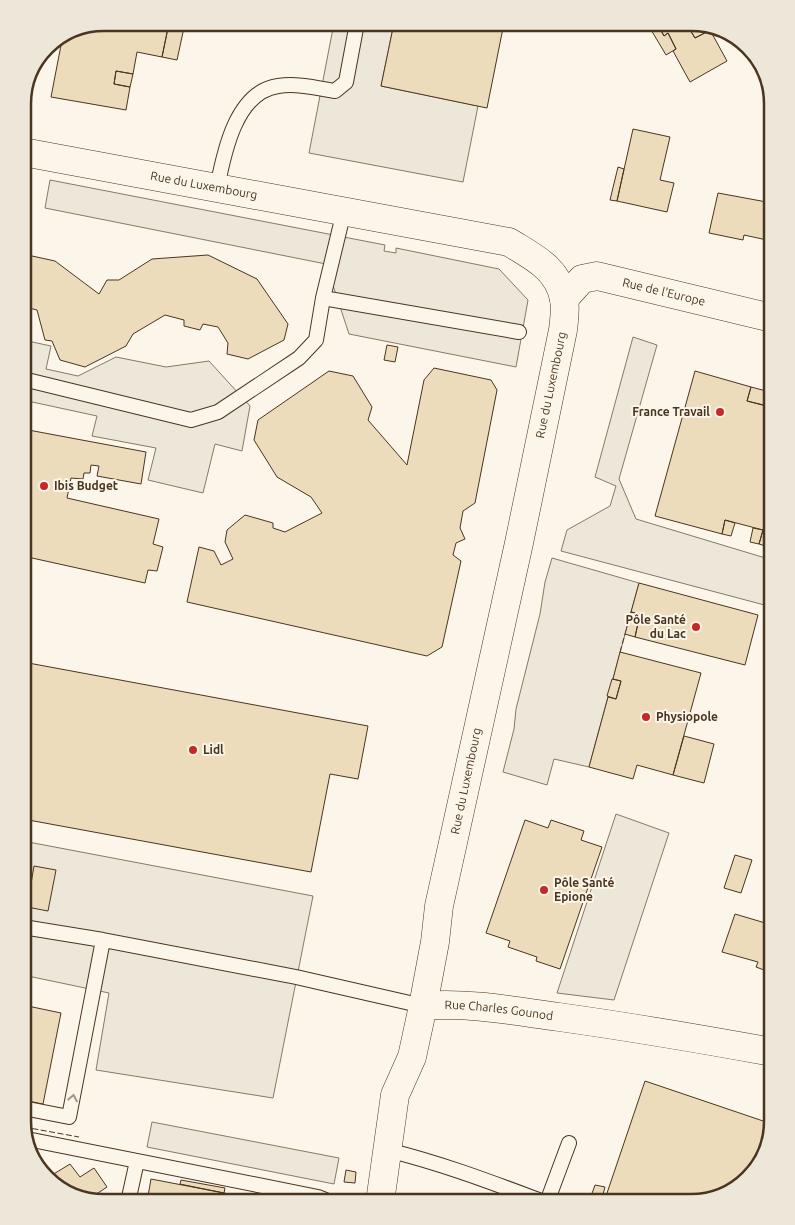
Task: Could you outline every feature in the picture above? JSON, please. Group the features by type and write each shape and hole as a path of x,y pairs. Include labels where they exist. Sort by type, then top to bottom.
{"street":[{"name":"Rue du Luxembourg","path":"31,153 509,242 540,261 554,274 564,299 563,330 439,906 435,942 423,1006"},
{"name":"Rue de l'Europe","path":"564,299 582,279 597,276 764,316"},
{"name":"Rue Charles Gounod","path":"423,1006 443,1004 496,1008 650,1030 764,1051"},
{"path":"381,1194 395,1095 412,1058 423,1006"}],"lane":[{"path":"217,188 221,166 236,120 245,106 259,93 277,86 298,85 336,91 346,82 356,31"},
{"path":"31,381 192,420 218,412 299,358 316,340 344,211"},
{"path":"324,298 519,332"},
{"path":"31,928 103,940 296,977 423,1006"},
{"path":"31,1110 69,1117 103,940"},
{"path":"35,1141 303,1194"},
{"path":"549,1194 570,1143"},
{"path":"388,1150 416,1157 524,1194"},
{"path":"130,1194 137,1161"}],"shaded area":[{"path":"332,31 392,31 381,86 478,106 463,182 309,153"},
{"path":"50,180 385,245 384,251 396,253 396,248 499,269 528,300 516,367 349,334 326,264 45,208"},
{"path":"633,337 657,345 619,479 636,519 764,558 764,605 561,551 567,530 610,506 616,486 595,477"},
{"path":"31,342 51,346 46,369 78,376 116,357 166,367 209,361 250,406 242,451 215,444 203,493 148,480 156,448 92,436 97,416 31,402"},
{"path":"552,558 639,583 589,767 554,759 547,785 503,772"},
{"path":"616,814 669,833 614,1000 557,993"},
{"path":"31,843 313,896 273,1098 96,1070 109,993 31,977"},
{"path":"152,1122 339,1158 334,1184 147,1147"}],"building":[{"path":"104,31 167,31 162,57 137,52 133,74 116,71 114,84 130,87 126,110 51,97 61,46 68,41 90,33"},
{"path":"167,31 183,31 177,60 162,57"},
{"path":"392,31 502,31 487,108 381,86"},
{"path":"652,31 661,31 664,36 668,33 676,49 666,55"},
{"path":"661,31 691,31 695,38 705,33 713,35 727,61 690,82 673,51 676,49 668,33 664,36"},
{"path":"691,31 705,33 695,38"},
{"path":"116,71 133,74 130,87 114,84"},
{"path":"633,129 670,137 660,180 674,183 667,212 617,201"},
{"path":"618,167 624,169 617,201 610,200"},
{"path":"718,193 764,202 764,239 744,235 743,240 709,233"},
{"path":"208,255 257,279 288,324 284,340 248,359 227,354 228,343 218,327 203,324 200,330 184,326 184,320 165,315 133,334 126,346 85,367 60,360 52,341 45,340 37,310 31,308 31,256 55,261 99,294 107,280 119,280 152,259"},
{"path":"387,345 398,347 395,362 384,360"},
{"path":"434,368 491,380 497,390 475,503 463,511 460,528 465,539 456,543 453,555 461,561 442,647 427,656 187,602 199,547 214,551 221,565 233,559 225,542 227,530 245,515 273,523 273,528 285,532 322,513 311,497 277,477 254,440 258,420 329,371 353,376 372,407 368,420 407,465 424,380"},
{"path":"695,371 751,387 747,401 764,405 764,546 759,544 763,530 725,520 722,534 655,516"},
{"path":"751,387 764,390 764,405 747,401"},
{"path":"31,430 146,452 141,484 97,476 99,466 91,465 90,473 84,473 83,479 71,478 67,498 159,519 153,544 163,547 157,571 148,570 145,583 31,558"},
{"path":"725,520 735,523 731,536 722,534"},
{"path":"753,528 763,530 759,544 750,542"},
{"name":"Pôle Santé du Lac","path":"639,583 758,615 745,665 635,637 640,614 631,612"},
{"path":"631,612 640,614 635,637 625,634"},
{"name":"Physiopole","path":"620,652 701,673 673,775 637,765 633,779 589,767 608,697 616,699 621,681 613,679"},
{"name":"Lidl","path":"31,663 368,726 358,779 330,774 311,872 31,820"},
{"path":"612,679 621,681 616,699 607,696"},
{"path":"684,736 714,744 704,783 673,775"},
{"name":"Pôle Santé Epione","path":"525,820 548,828 551,820 584,831 581,840 602,847 560,969 536,961 537,957 508,947 510,941 486,933"},
{"path":"735,855 752,860 741,893 724,888"},
{"path":"34,866 56,870 48,911 31,908 31,884"},
{"path":"735,914 764,923 764,970 756,967 758,962 722,952"},
{"path":"31,1007 61,1013 43,1104 31,1102"},
{"path":"645,1081 764,1121 758,1149 749,1165 735,1179 719,1188 690,1194 607,1194"},
{"path":"70,1164 80,1177 94,1168 107,1187 97,1193 81,1190 54,1174"},
{"path":"346,1170 356,1172 355,1183 344,1182"},
{"path":"151,1179 229,1194 148,1194"},
{"path":"181,1180 225,1188 224,1193 180,1184"},
{"path":"595,1185 605,1187 603,1194 592,1194"}],"fence":[{"path":"620,652 625,634"},
{"path":"32,1128 79,1137"}],"place":[{"name":"France Travail","path":"720,412"},
{"name":"Ibis Budget","path":"44,486"},
{"name":"Pôle Santé du Lac","path":"696,627"},
{"name":"Physiopole","path":"646,717"},
{"name":"Lidl","path":"193,750"},
{"name":"Pôle Santé Epione","path":"544,890"}]}
